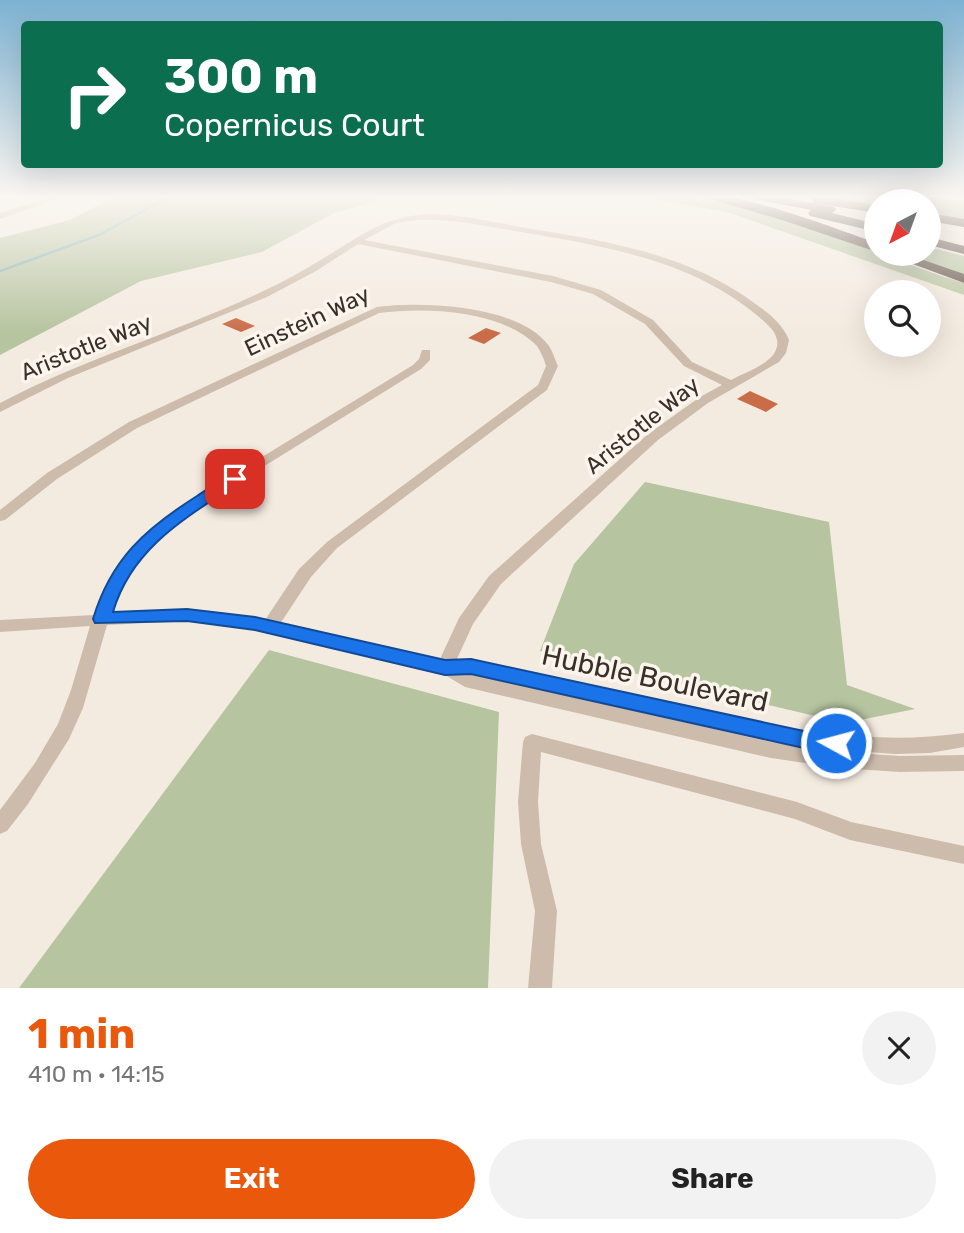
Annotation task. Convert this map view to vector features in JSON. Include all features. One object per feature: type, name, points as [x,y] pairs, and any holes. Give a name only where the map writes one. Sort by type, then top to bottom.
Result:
[{"type":"highway","points":[[942,244],[964,250]]},
{"type":"highway","points":[[927,266],[964,279]]},
{"type":"street","name":"Aristotle Way","points":[[0,408],[53,380],[245,303],[312,269],[357,241]]},
{"type":"street","points":[[358,241],[535,275],[597,292],[649,322],[688,364],[730,384]]},
{"type":"street","name":"Aristotle Way","points":[[445,667],[465,622],[495,580],[653,437],[730,384],[775,360],[782,352],[783,336],[756,308],[724,287],[650,256],[580,241]]},
{"type":"street","name":"Einstein Way","points":[[0,517],[52,476],[133,425],[377,310],[420,305],[466,313],[513,325],[528,332],[543,345],[552,366],[542,387],[332,545],[305,573],[269,627]]},
{"type":"street","points":[[0,825],[40,772],[57,744],[73,710],[110,593],[125,567],[146,541],[167,522],[417,367],[424,360],[426,352]]},
{"type":"street","name":"Hubble Boulevard","points":[[0,626],[187,615],[269,627],[445,667],[471,667],[813,741],[882,747],[964,746]]},
{"type":"street","name":"Hubble Boulevard","points":[[445,667],[466,680],[772,750],[839,761],[964,763]]},
{"type":"street","name":"Hubble Boulevard","points":[[937,745],[964,740]]},
{"type":"street","points":[[540,988],[546,911],[531,844],[528,802],[532,742],[797,810],[860,833],[964,855]]},
{"type":"green space","points":[[0,241],[282,241],[262,252],[141,281],[0,355]]},
{"type":"green space","points":[[810,241],[847,241],[864,247],[864,260]]},
{"type":"green space","points":[[942,250],[964,256],[964,275],[938,266],[942,266]]},
{"type":"green space","points":[[881,266],[913,266],[964,283],[964,295],[941,287],[941,280],[921,280]]},
{"type":"green space","points":[[645,482],[829,522],[847,685],[915,709],[845,723],[540,651],[574,564]]},
{"type":"green space","points":[[269,650],[499,712],[488,988],[19,988]]},
{"type":"building","points":[[236,318],[255,326],[241,332],[222,324]]},
{"type":"building","points":[[486,328],[501,333],[484,344],[468,338]]},
{"type":"building","points":[[750,391],[778,404],[766,412],[737,399]]},
{"type":"waterway","points":[[0,271],[82,241]]},
{"type":"route","points":[[235,479],[187,508],[146,541],[125,567],[110,593],[102,619],[187,615],[255,624],[445,667],[471,667],[813,741],[836,743]]}]
